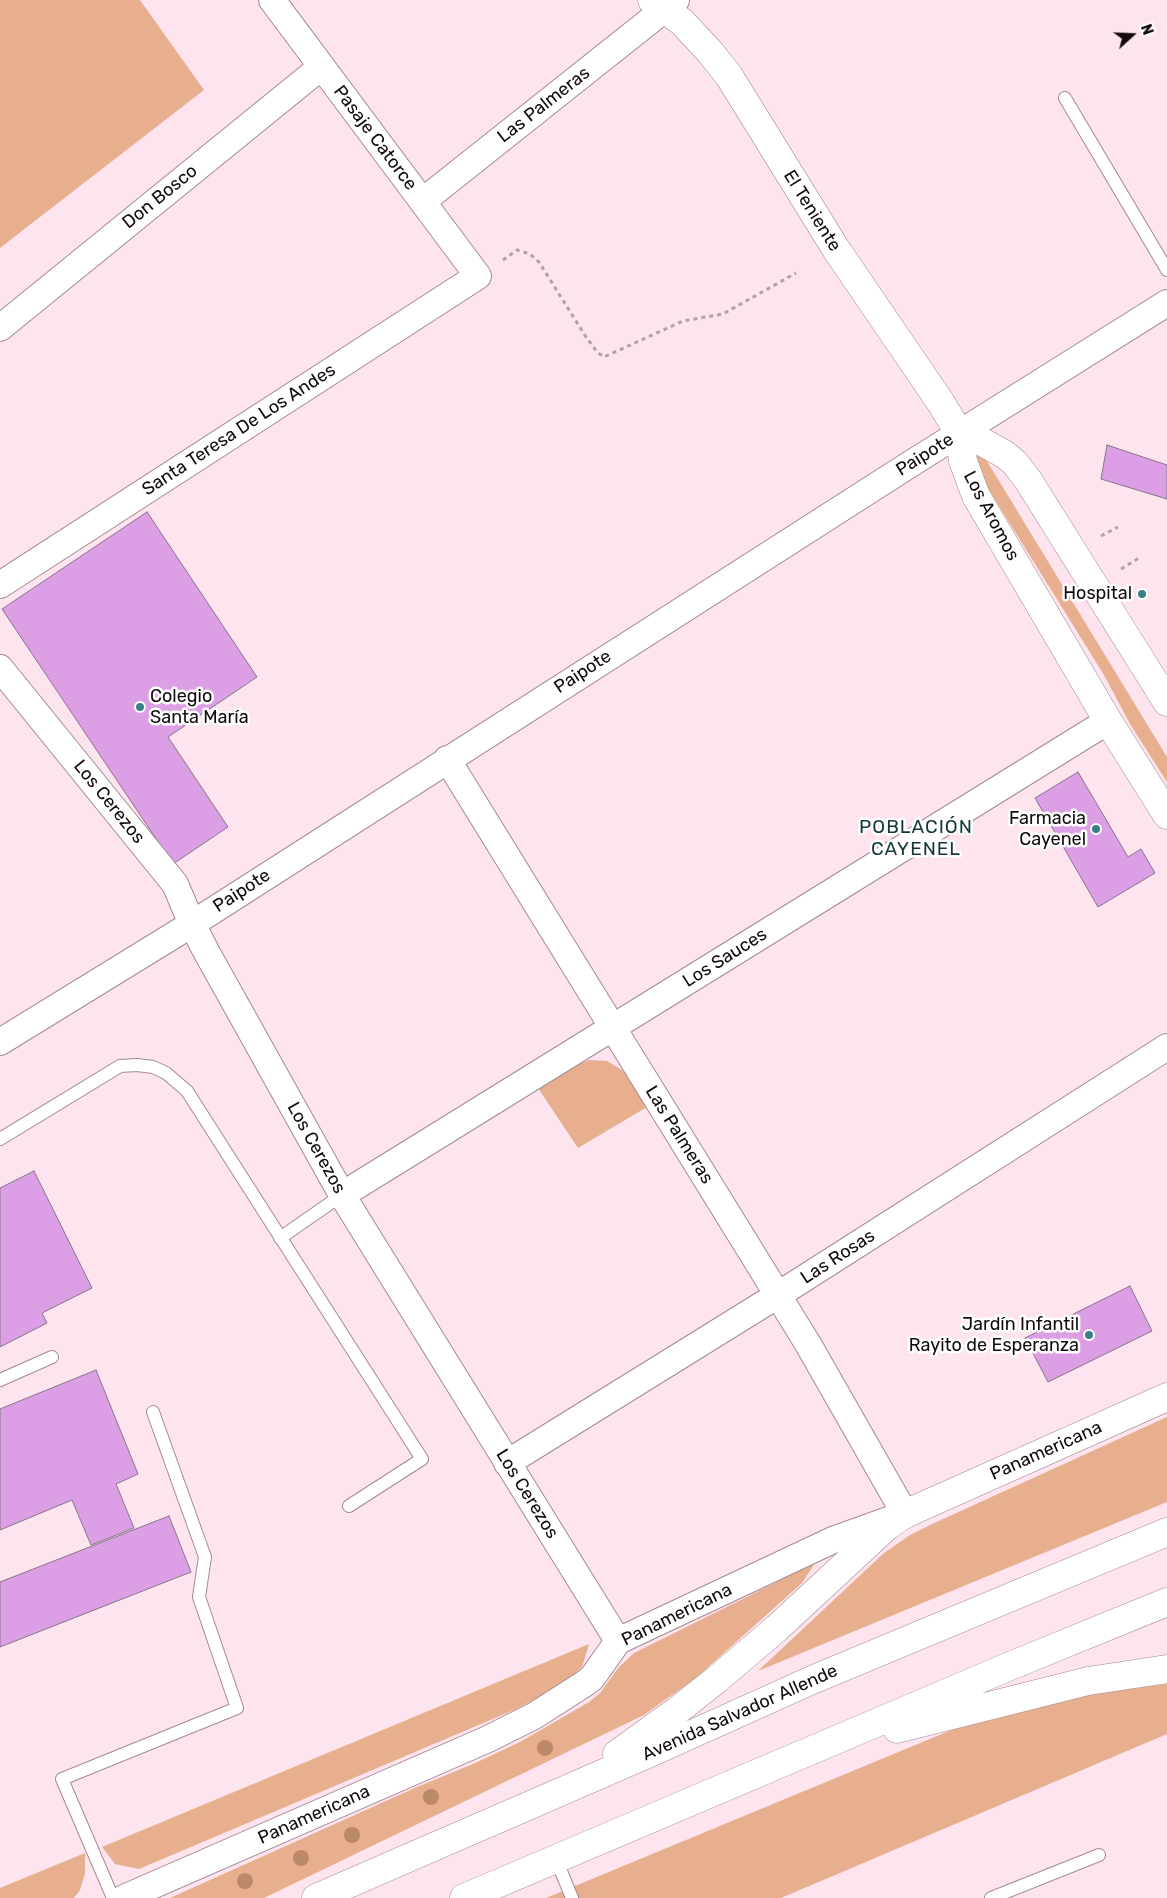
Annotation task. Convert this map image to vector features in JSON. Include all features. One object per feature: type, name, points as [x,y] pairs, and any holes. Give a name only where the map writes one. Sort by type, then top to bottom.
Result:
[{"type":"main road","name":"El Teniente","points":[[664,3],[694,34],[729,76],[836,249],[959,433]]},
{"type":"main road","name":"Los Aromos","points":[[1167,702],[1028,480],[1015,463],[1004,454],[975,438],[959,433],[963,462],[976,496],[1108,721],[1167,815]]},
{"type":"main road","name":"Panamericana","points":[[905,1514],[1167,1397]]},
{"type":"main road","points":[[562,1791],[640,1739],[678,1710],[777,1628],[887,1526],[905,1514]]},
{"type":"main road","name":"Avenida Salvador Allende","points":[[316,1898],[650,1753],[821,1676],[1167,1532]]},
{"type":"main road","points":[[464,1898],[1010,1666],[1167,1602]]},
{"type":"main road","points":[[815,1749],[1088,1681],[1167,1669]]},
{"type":"street","name":"Pasaje Catorce","points":[[272,0],[478,276]]},
{"type":"street","name":"Las Palmeras","points":[[422,201],[664,3]]},
{"type":"street","name":"Don Bosco","points":[[0,328],[321,67]]},
{"type":"street","name":"Santa Teresa De Los Andes","points":[[0,585],[478,276]]},
{"type":"street","name":"Paipote","points":[[0,1042],[192,924],[447,759],[1167,303]]},
{"type":"street","name":"Los Cerezos","points":[[5,684],[176,884],[192,924],[342,1195],[618,1641]]},
{"type":"street","name":"Los Sauces","points":[[342,1195],[1108,721]]},
{"type":"street","name":"Las Palmeras","points":[[447,759],[778,1295],[905,1514]]},
{"type":"street","name":"Las Rosas","points":[[507,1463],[778,1295],[1167,1047]]},
{"type":"street","name":"Panamericana","points":[[124,1898],[488,1739],[534,1716],[592,1678],[618,1641],[832,1540],[905,1514]]},
{"type":"lane","points":[[1065,98],[1167,270]]},
{"type":"lane","points":[[0,1139],[120,1066],[137,1065],[153,1067],[166,1073],[187,1091],[422,1459],[349,1506]]},
{"type":"lane","points":[[280,1238],[342,1195]]},
{"type":"lane","points":[[0,1380],[52,1357]]},
{"type":"lane","points":[[113,1898],[62,1779],[237,1708],[199,1598],[205,1557],[153,1412]]},
{"type":"lane","points":[[991,1898],[1099,1855]]},
{"type":"lane","points":[[556,1859],[572,1898]]},
{"type":"path","points":[[478,276],[517,250],[530,254],[539,262],[586,337],[597,352],[604,356],[683,322],[723,314],[796,273]]},
{"type":"path","points":[[1102,536],[1118,527]]},
{"type":"path","points":[[1121,569],[1139,558]]},
{"type":"shaded area","points":[[0,0],[140,0],[204,90],[0,248]]},
{"type":"shaded area","points":[[971,451],[982,453],[1167,757],[1167,782],[1130,724],[1104,675],[971,461]]},
{"type":"shaded area","points":[[589,1060],[607,1061],[622,1070],[633,1083],[647,1107],[578,1148],[538,1088]]},
{"type":"shaded area","points":[[1167,1417],[1167,1502],[758,1671],[884,1553],[910,1535]]},
{"type":"shaded area","points":[[815,1563],[802,1583],[697,1677],[644,1715],[264,1898],[170,1898],[520,1742],[589,1702],[600,1693],[619,1667],[634,1653]]},
{"type":"shaded area","points":[[589,1644],[582,1667],[571,1677],[551,1691],[514,1710],[139,1869],[115,1864],[102,1847]]},
{"type":"shaded area","points":[[1167,1684],[1167,1734],[781,1898],[546,1898],[954,1729],[1075,1696]]},
{"type":"shaded area","points":[[85,1853],[85,1873],[80,1890],[74,1898],[0,1898],[0,1888]]},
{"type":"building","points":[[1107,445],[1167,465],[1167,499],[1101,479]]},
{"type":"building","name":"Colegio Santa María","points":[[147,512],[257,677],[168,737],[228,827],[173,864],[2,609]]},
{"type":"building","points":[[1078,772],[1128,857],[1141,849],[1155,873],[1098,907],[1035,798]]},
{"type":"building","points":[[34,1171],[92,1288],[42,1313],[47,1323],[0,1347],[0,1188]]},
{"type":"building","name":"Jardín Infantil Rayito de Esperanza","points":[[1130,1286],[1152,1331],[1048,1382],[1025,1338]]},
{"type":"building","points":[[96,1370],[138,1474],[116,1484],[134,1528],[91,1545],[72,1500],[0,1530],[0,1409]]},
{"type":"building","points":[[169,1516],[191,1572],[0,1647],[0,1582]]},
{"type":"place","name":"Hospital","points":[[1142,594]]},
{"type":"place","name":"Colegio Santa María","points":[[140,707]]},
{"type":"place","name":"Farmacia Cayenel","points":[[1096,829]]},
{"type":"place","name":"Jardín Infantil Rayito de Esperanza","points":[[1089,1335]]},
{"type":"district","name":"POBLACIÓN CAYENEL","points":[[916,839]]}]
